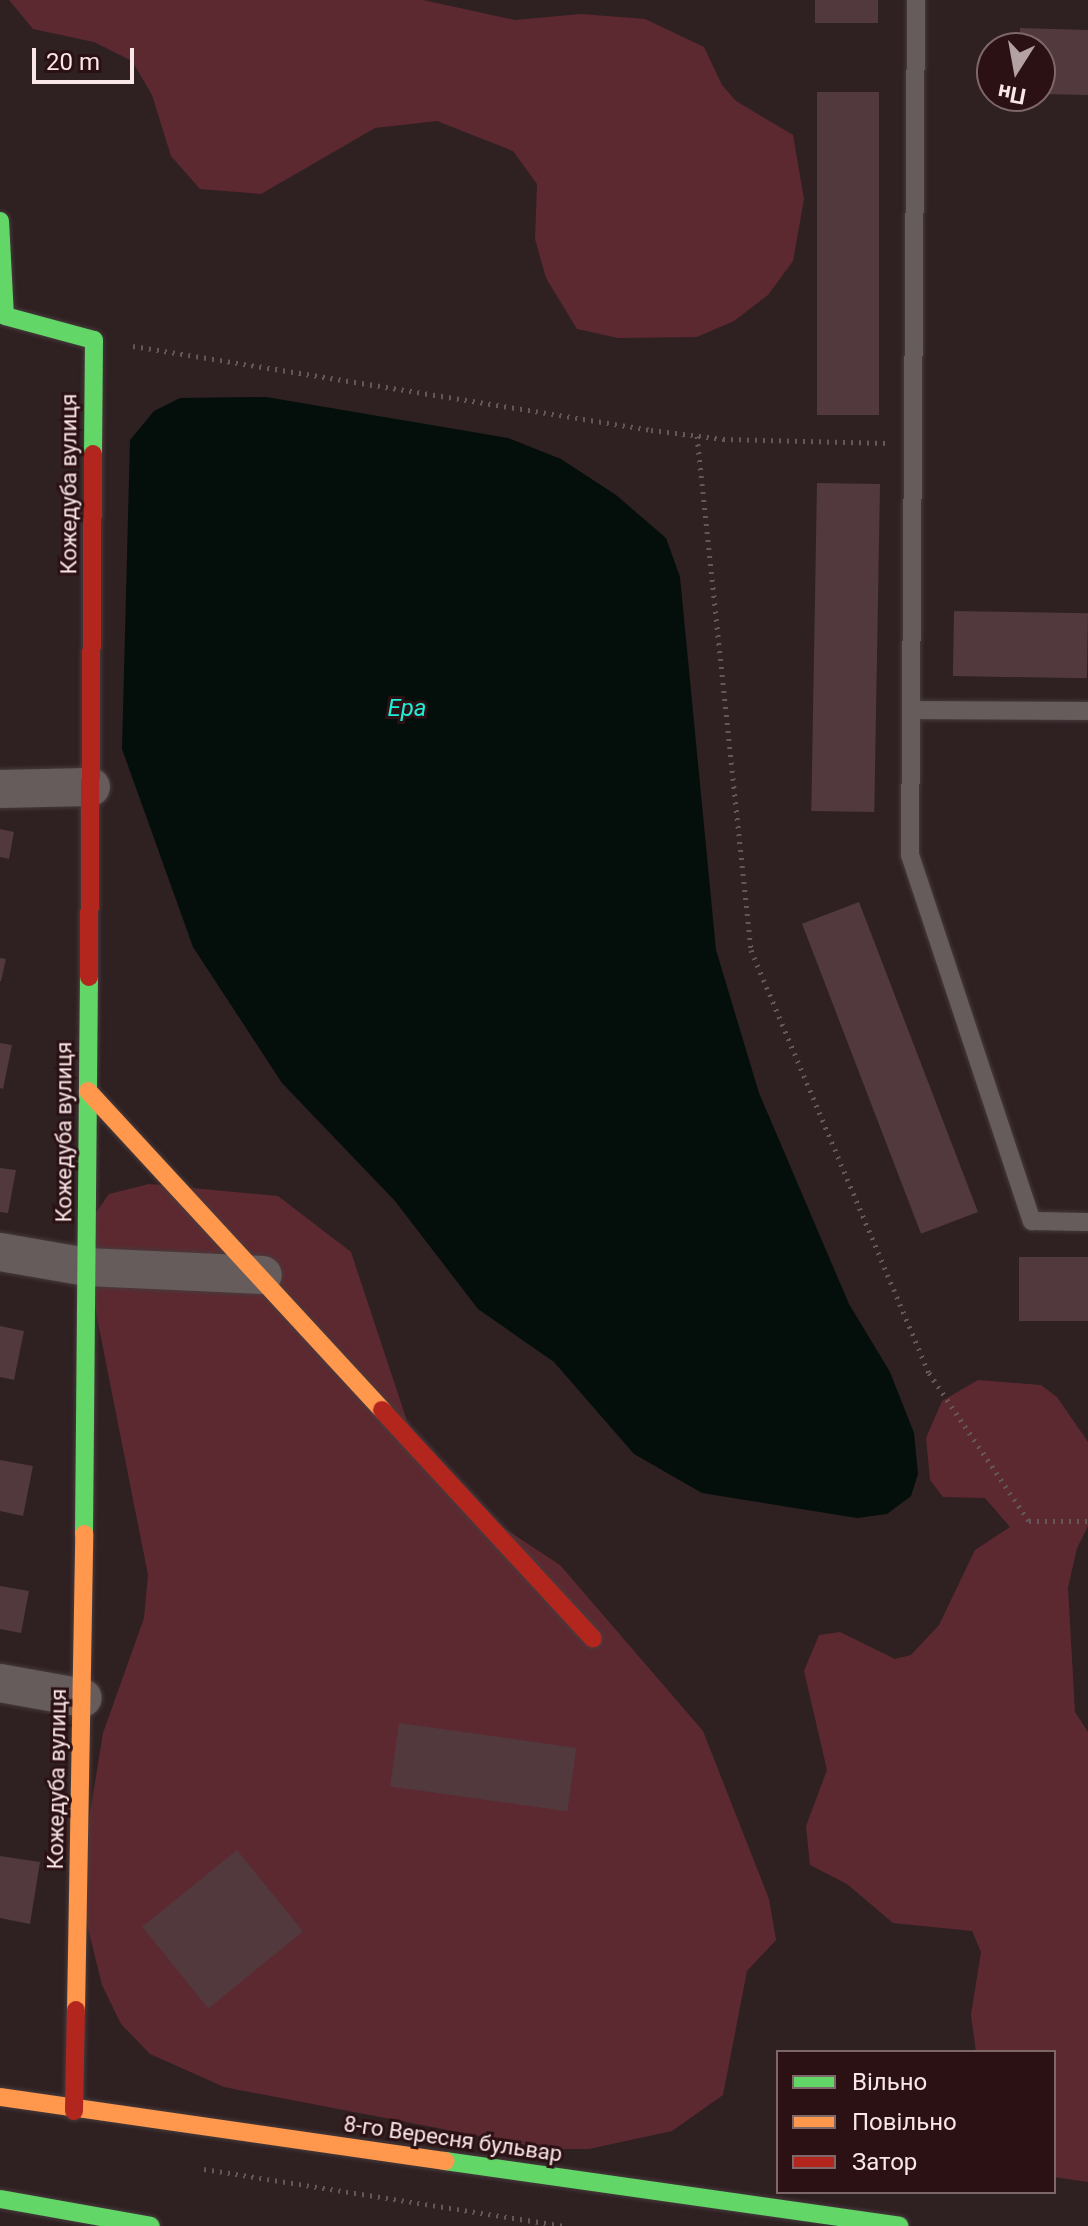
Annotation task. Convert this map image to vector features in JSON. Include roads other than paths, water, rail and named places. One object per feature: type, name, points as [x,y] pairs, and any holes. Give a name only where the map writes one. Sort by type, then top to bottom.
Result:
[{"type":"street","points":[[0,221],[2,316]]},
{"type":"street","name":"Кожедуба вулиця","points":[[2,316],[94,340],[83,1698],[74,2111]]},
{"type":"street","points":[[0,789],[91,787]]},
{"type":"street","points":[[88,1091],[263,1275],[593,1639]]},
{"type":"street","points":[[0,1252],[87,1267],[263,1275]]},
{"type":"street","points":[[0,1683],[83,1698]]},
{"type":"street","name":"8-го Вересня бульвар","points":[[0,2097],[74,2111],[899,2226]]},
{"type":"street","points":[[0,2199],[151,2226]]},
{"type":"street","points":[[697,2219],[727,2201]]},
{"type":"lane","points":[[916,0],[910,855],[1032,1221],[1088,1222]]},
{"type":"lane","points":[[911,710],[1088,711]]},
{"type":"water","name":"Ера","points":[[266,397],[508,438],[561,459],[616,495],[666,538],[680,577],[716,950],[759,1093],[849,1304],[890,1372],[914,1433],[918,1474],[911,1496],[887,1514],[857,1518],[702,1493],[634,1454],[554,1362],[478,1309],[395,1201],[282,1083],[193,947],[122,749],[130,440],[154,411],[180,398]]}]
